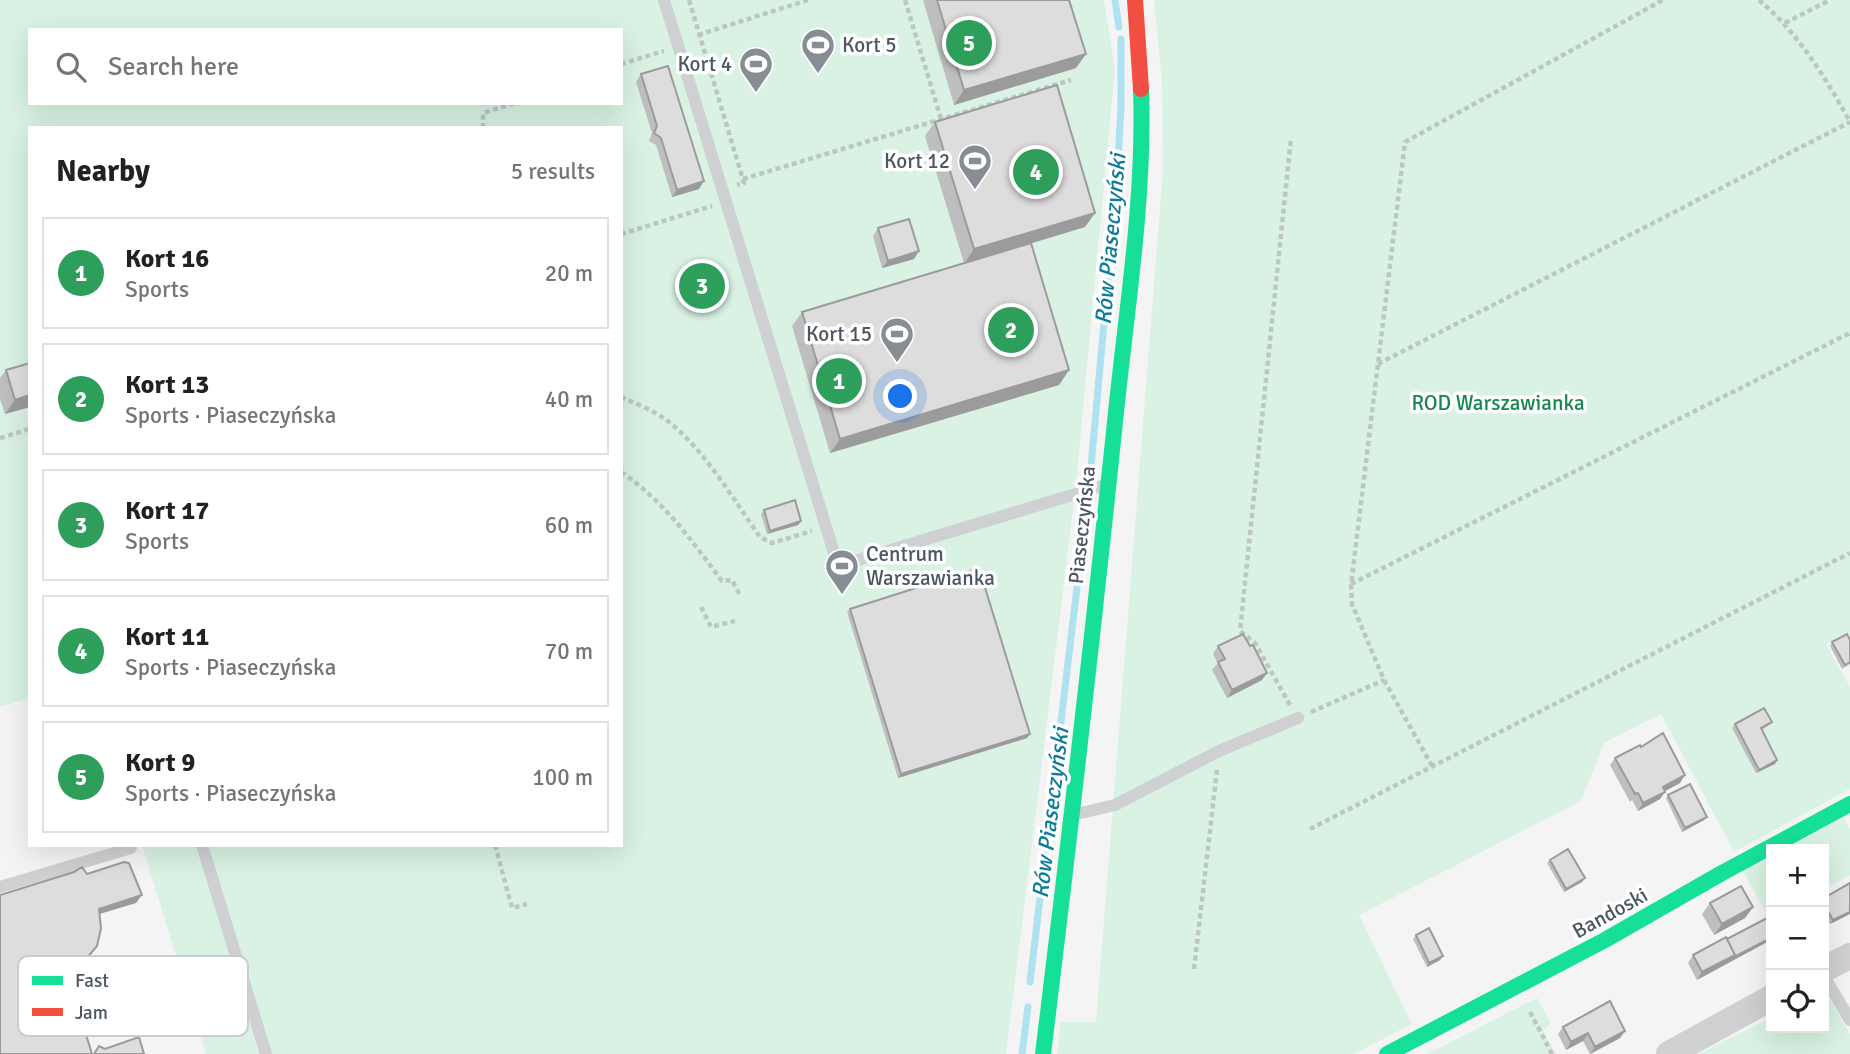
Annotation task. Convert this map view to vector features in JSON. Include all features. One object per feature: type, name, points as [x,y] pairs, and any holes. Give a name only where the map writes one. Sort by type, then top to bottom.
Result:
[{"type":"street","name":"Piaseczyńska","points":[[1042,1054],[1108,484],[1141,136],[1142,80],[1135,0]]},
{"type":"street","name":"Bandoski","points":[[1387,1054],[1605,940],[1850,804]]},
{"type":"street","points":[[1829,967],[1850,956]]},
{"type":"street","points":[[1669,1054],[1766,1001]]},
{"type":"lane","points":[[664,0],[838,566],[1108,484]]},
{"type":"lane","points":[[1072,811],[1081,813],[1115,805],[1219,751],[1298,718]]},
{"type":"lane","points":[[203,847],[236,956]]},
{"type":"lane","points":[[0,887],[131,848]]},
{"type":"lane","points":[[1829,984],[1850,1020]]},
{"type":"lane","points":[[248,995],[266,1054]]},
{"type":"path","points":[[689,0],[697,35],[744,181],[1071,80]]},
{"type":"path","points":[[697,35],[808,0]]},
{"type":"path","points":[[905,0],[941,119]]},
{"type":"path","points":[[1432,766],[1384,680],[1352,604],[1350,585],[1405,142],[1663,0]]},
{"type":"path","points":[[1378,364],[1850,122],[1824,76],[1786,23],[1759,0]]},
{"type":"path","points":[[1786,23],[1830,0]]},
{"type":"path","points":[[623,63],[678,47]]},
{"type":"path","points":[[483,126],[483,113],[508,105]]},
{"type":"path","points":[[1291,138],[1240,631],[1255,643],[1298,718],[1384,680]]},
{"type":"path","points":[[623,233],[726,201]]},
{"type":"path","points":[[1350,585],[1850,333]]},
{"type":"path","points":[[623,398],[664,419],[683,436],[760,537],[772,543],[826,526]]},
{"type":"path","points":[[0,438],[28,430]]},
{"type":"path","points":[[623,473],[640,485],[677,522],[722,581],[732,580],[740,596]]},
{"type":"path","points":[[1310,829],[1850,553]]},
{"type":"path","points":[[701,607],[711,627],[736,621]]},
{"type":"path","points":[[1194,970],[1219,751]]},
{"type":"path","points":[[496,847],[512,908],[527,904]]},
{"type":"path","points":[[1516,987],[1552,1054]]},
{"type":"green space","name":"Centrum Warszawianka","points":[[0,0],[1104,0],[1115,69],[1075,494],[1006,1054],[206,1054],[200,1036],[248,1036],[248,956],[176,956],[143,847],[623,847],[623,126],[28,126],[28,699],[0,707]]},
{"type":"green space","name":"ROD Warszawianka","points":[[1154,0],[1850,0],[1850,633],[1826,644],[1850,687],[1850,789],[1734,852],[1661,714],[1604,743],[1581,801],[1359,915],[1412,1024],[1354,1054],[1057,1054],[1061,1022],[1096,1022],[1163,170],[1162,82]]},
{"type":"green space","points":[[1844,818],[1850,829],[1850,875],[1829,887],[1829,844],[1795,844]]},
{"type":"green space","points":[[1766,860],[1766,912],[1743,871]]},
{"type":"green space","points":[[1537,998],[1551,1024],[1543,1030],[1556,1054],[1427,1054]]},
{"type":"green space","points":[[1829,998],[1850,1034],[1850,1054],[1698,1054],[1766,1020],[1766,1033],[1829,1033]]},
{"type":"building","points":[[937,0],[1069,0],[1086,54],[964,90]]},
{"type":"building","points":[[668,66],[704,181],[677,190],[661,138],[654,133],[657,126],[641,74]]},
{"type":"building","points":[[1057,85],[1095,213],[974,249],[935,122]]},
{"type":"building","points":[[909,219],[919,251],[888,261],[878,228]]},
{"type":"building","points":[[1031,243],[1069,370],[840,439],[802,312]]},
{"type":"building","points":[[28,364],[28,396],[15,400],[6,370]]},
{"type":"building","points":[[795,500],[801,521],[770,531],[764,510]]},
{"type":"building","points":[[979,568],[1030,734],[901,774],[850,609]]},
{"type":"building","points":[[1243,634],[1250,646],[1253,645],[1267,673],[1232,690],[1218,662],[1225,659],[1218,646]]},
{"type":"building","points":[[1847,634],[1850,640],[1850,662],[1845,665],[1832,642]]},
{"type":"building","points":[[1764,708],[1772,722],[1761,728],[1777,760],[1759,770],[1735,724]]},
{"type":"building","points":[[1663,733],[1685,775],[1663,787],[1665,792],[1643,803],[1615,758],[1640,745],[1641,747]]},
{"type":"building","points":[[1690,784],[1707,817],[1685,828],[1668,795]]},
{"type":"building","points":[[1568,849],[1585,878],[1566,889],[1550,860]]},
{"type":"building","points":[[124,862],[129,863],[142,895],[99,909],[101,928],[97,946],[89,956],[18,956],[18,1036],[86,1036],[92,1054],[0,1054],[0,895],[74,872],[82,867],[87,874]]},
{"type":"building","points":[[1850,883],[1850,912],[1833,920],[1829,913],[1829,895]]},
{"type":"building","points":[[1741,886],[1753,907],[1722,924],[1710,903]]},
{"type":"building","points":[[1766,919],[1766,941],[1732,958],[1735,955],[1727,939]]},
{"type":"building","points":[[1429,928],[1443,956],[1429,963],[1416,935]]},
{"type":"building","points":[[1726,937],[1735,955],[1702,972],[1693,955]]},
{"type":"building","points":[[1610,1001],[1625,1031],[1595,1047],[1588,1033],[1571,1042],[1563,1027]]},
{"type":"building","points":[[139,1037],[144,1054],[94,1054],[99,1046],[105,1049]]},
{"type":"waterway","name":"Rów Piaseczyński","points":[[1115,0],[1119,27]]},
{"type":"waterway","name":"Rów Piaseczyński","points":[[1090,478],[1117,178],[1121,39]]},
{"type":"waterway","name":"Rów Piaseczyński","points":[[1030,982],[1085,520]]},
{"type":"waterway","name":"Rów Piaseczyński","points":[[1022,1054],[1028,1007]]},
{"type":"traffic: fast","points":[[1043,1054],[1134,256],[1140,172],[1141,89]]},
{"type":"traffic: fast","points":[[1387,1054],[1605,940],[1850,804]]},
{"type":"traffic: jam","points":[[1135,0],[1141,89]]},
{"type":"place","name":"Kort 9","points":[[969,43]]},
{"type":"place","name":"Kort 5","points":[[818,75]]},
{"type":"place","name":"Kort 4","points":[[756,94]]},
{"type":"place","name":"Kort 11","points":[[1036,172]]},
{"type":"place","name":"Kort 12","points":[[975,191]]},
{"type":"place","name":"Kort 17","points":[[702,286]]},
{"type":"place","name":"Kort 13","points":[[1011,330]]},
{"type":"place","name":"Kort 15","points":[[897,364]]},
{"type":"place","name":"Kort 16","points":[[839,381]]},
{"type":"place","name":"Centrum Warszawianka","points":[[842,596]]}]
